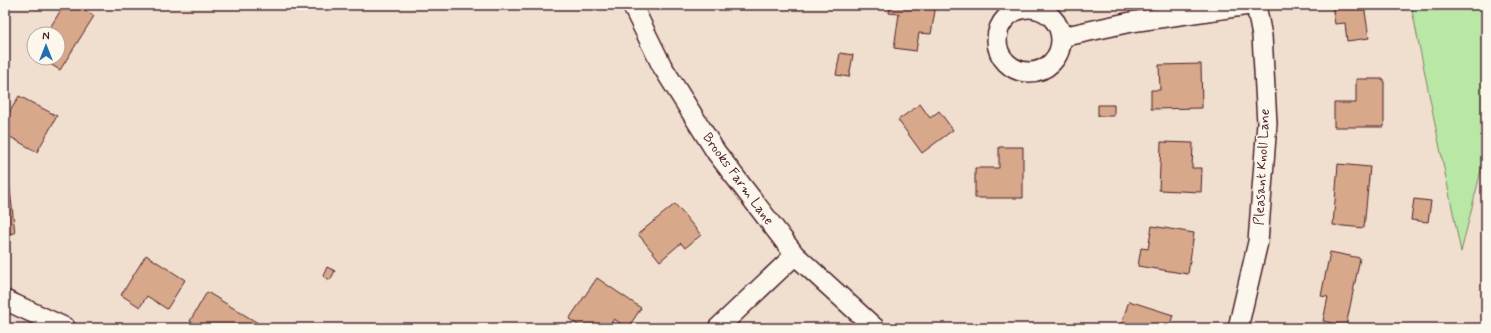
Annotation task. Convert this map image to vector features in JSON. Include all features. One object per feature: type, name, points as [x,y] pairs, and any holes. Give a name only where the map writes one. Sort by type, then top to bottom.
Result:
[{"type":"street","name":"Brooks Farm Lane","points":[[632,5],[662,66],[716,152],[795,255],[875,328]]},
{"type":"street","points":[[1062,36],[1131,22],[1248,5]]},
{"type":"street","name":"Pleasant Knoll Lane","points":[[1238,328],[1258,242],[1267,123],[1262,36],[1256,5]]},
{"type":"street","points":[[718,328],[795,255]]},
{"type":"street","points":[[5,300],[63,327]]},
{"type":"green space","points":[[1411,5],[1486,5],[1486,150],[1461,252]]},
{"type":"building","points":[[64,5],[77,5],[94,16],[66,60],[66,26],[51,26]]},
{"type":"building","points":[[890,5],[936,5],[931,34],[919,33],[916,51],[894,48],[899,14],[889,13]]},
{"type":"building","points":[[1332,5],[1364,5],[1369,38],[1347,41],[1345,23],[1335,24]]},
{"type":"building","points":[[840,53],[853,55],[849,77],[836,75]]},
{"type":"building","points":[[1201,64],[1202,108],[1151,109],[1151,90],[1160,90],[1159,65]]},
{"type":"building","points":[[53,66],[63,66],[60,70]]},
{"type":"building","points":[[1356,79],[1384,79],[1384,127],[1334,127],[1334,103],[1356,103]]},
{"type":"building","points":[[19,96],[57,116],[37,152],[5,134],[5,110],[9,113]]},
{"type":"building","points":[[920,104],[930,118],[939,111],[953,130],[922,153],[898,120]]},
{"type":"building","points":[[1098,105],[1114,105],[1114,116],[1098,116]]},
{"type":"building","points":[[1161,142],[1193,143],[1192,168],[1202,168],[1201,192],[1159,190]]},
{"type":"building","points":[[999,147],[1023,147],[1023,198],[975,198],[975,168],[999,168]]},
{"type":"building","points":[[1338,164],[1370,167],[1364,228],[1333,225]]},
{"type":"building","points":[[5,181],[9,181],[15,233],[5,234]]},
{"type":"building","points":[[1414,199],[1431,201],[1428,222],[1411,220]]},
{"type":"building","points":[[675,204],[701,235],[685,248],[681,243],[660,261],[638,234]]},
{"type":"building","points":[[1152,226],[1194,233],[1188,274],[1138,266],[1141,248],[1148,249]]},
{"type":"building","points":[[1330,252],[1360,258],[1346,326],[1323,321],[1328,297],[1321,296]]},
{"type":"building","points":[[146,255],[185,280],[167,309],[147,296],[140,307],[121,295]]},
{"type":"building","points":[[327,267],[335,271],[330,280],[323,276]]},
{"type":"building","points":[[597,278],[641,308],[628,328],[614,319],[608,328],[582,328],[569,319]]},
{"type":"building","points":[[207,292],[266,328],[202,328],[190,321]]},
{"type":"building","points":[[1129,301],[1173,315],[1169,328],[1120,328]]}]
